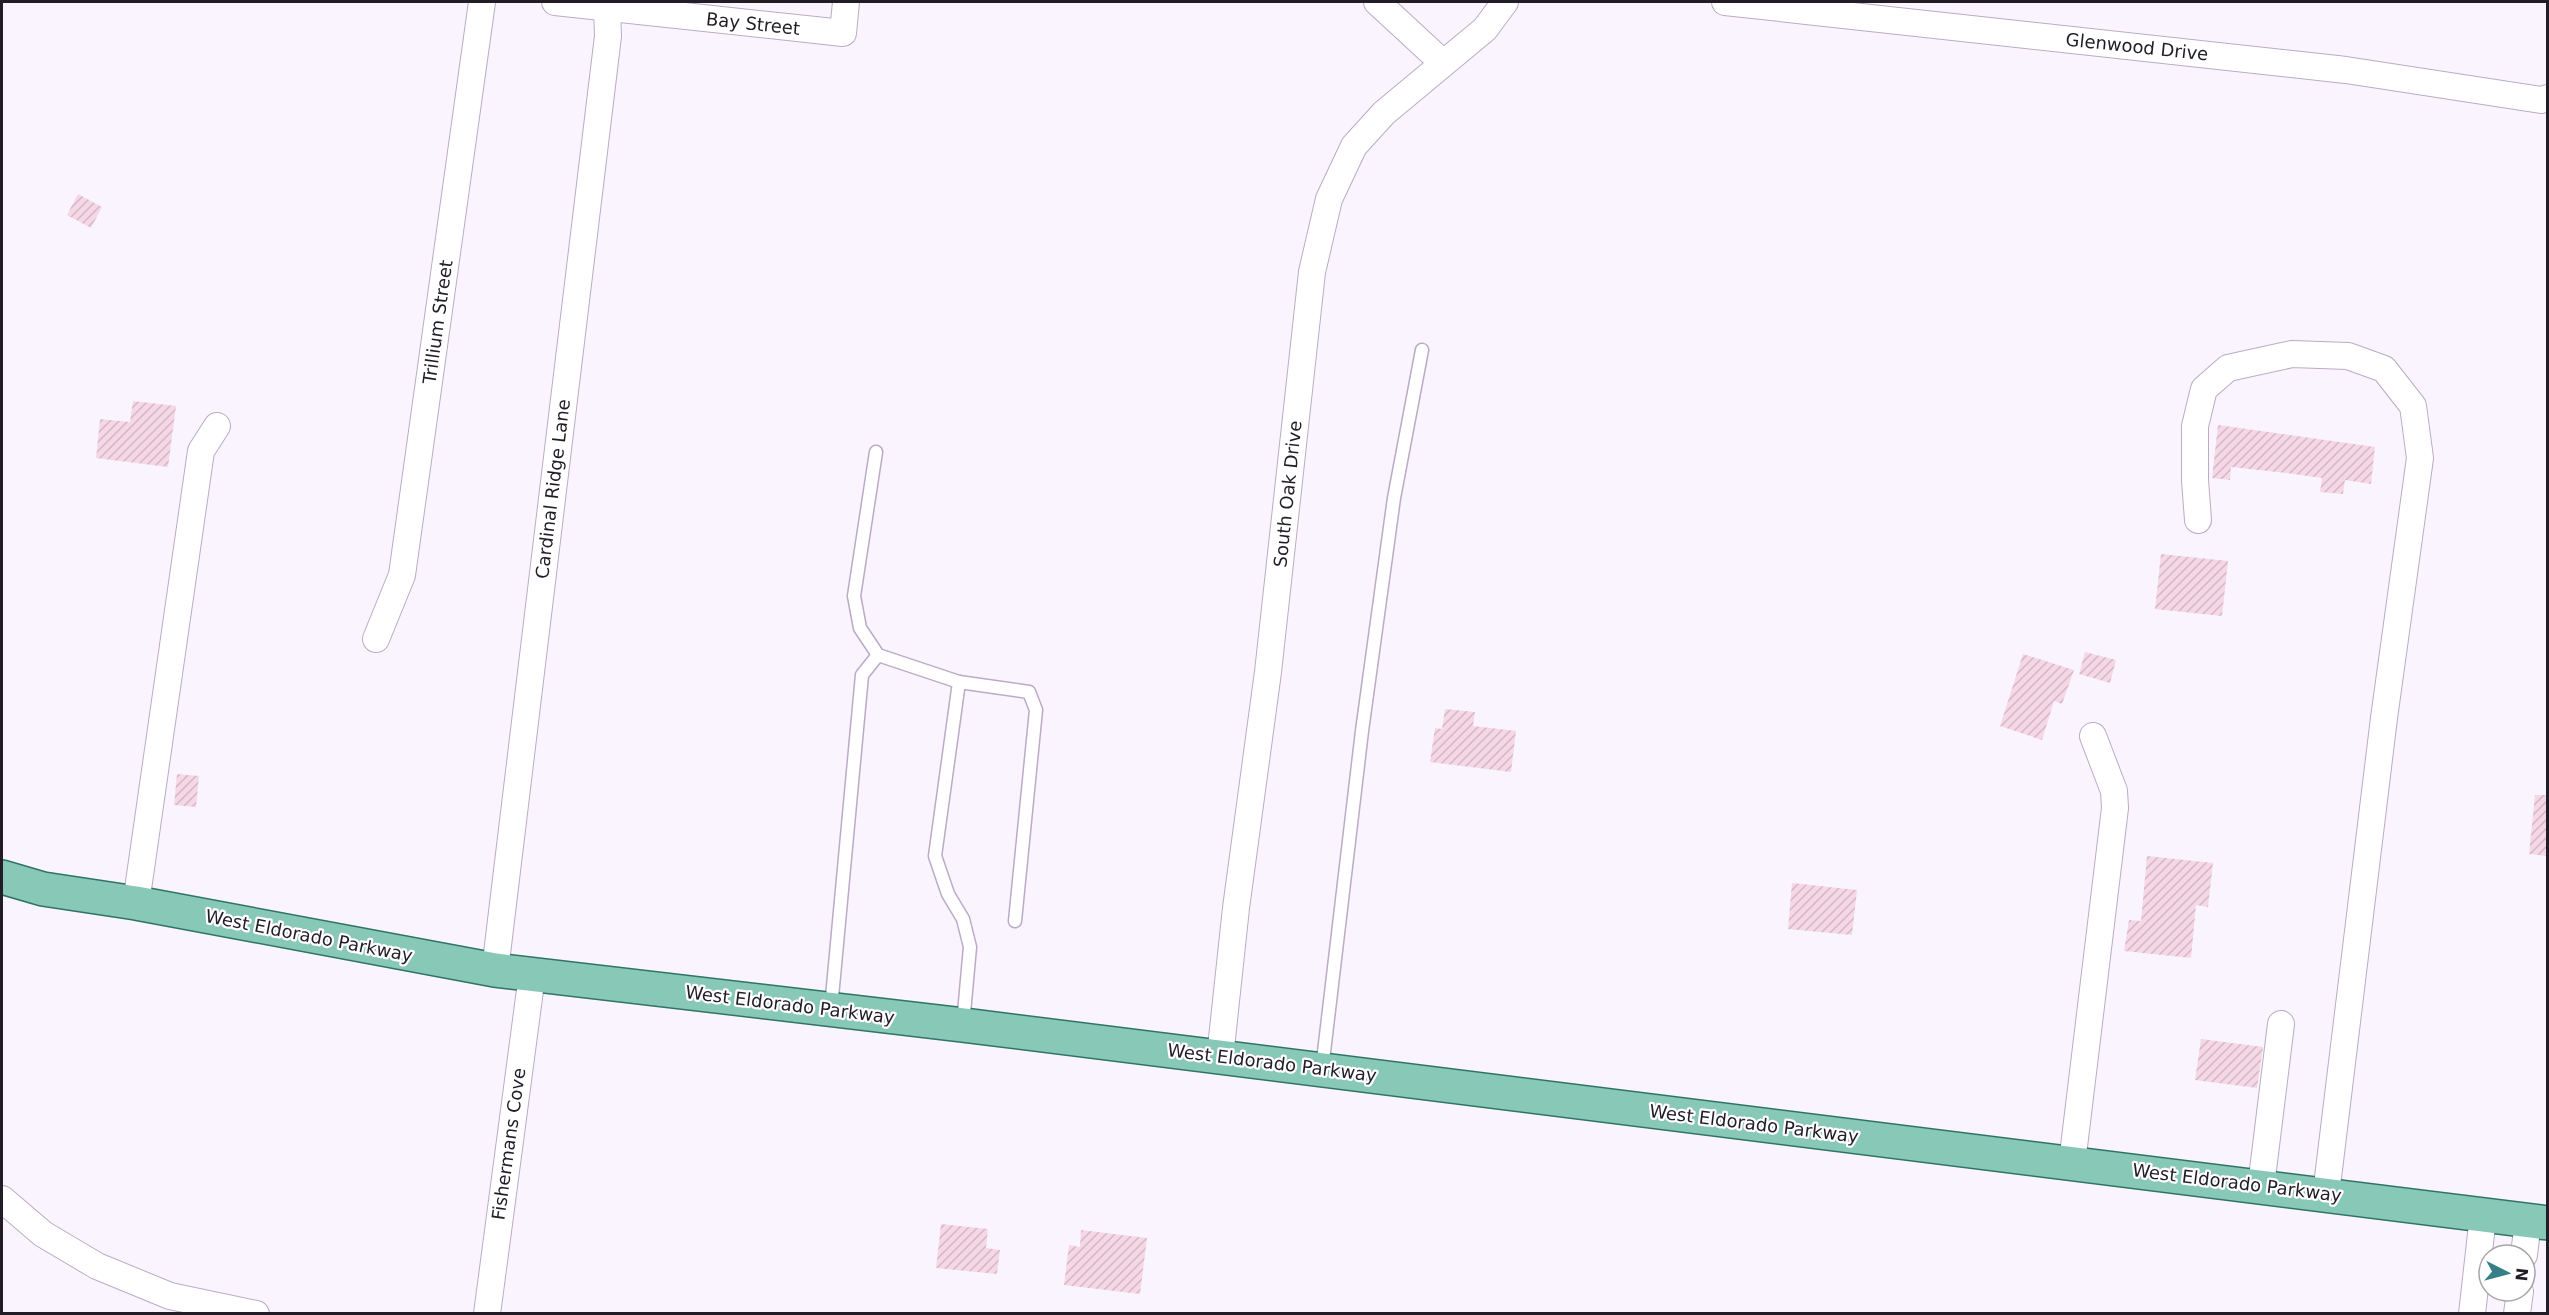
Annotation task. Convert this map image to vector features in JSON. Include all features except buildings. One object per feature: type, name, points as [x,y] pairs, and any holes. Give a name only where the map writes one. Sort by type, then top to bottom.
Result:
[{"type":"main road","name":"West Eldorado Parkway","points":[[2,877],[43,889],[136,903],[495,970],[963,1025],[2538,1222]]},
{"type":"street","name":"Trillium Street","points":[[376,639],[402,575],[482,2]]},
{"type":"street","name":"Bay Street","points":[[555,2],[843,33],[846,2]]},
{"type":"street","points":[[1377,2],[1443,63]]},
{"type":"street","name":"South Oak Drive","points":[[1220,1057],[1236,908],[1268,672],[1312,272],[1329,199],[1354,146],[1384,113],[1485,28],[1505,2]]},
{"type":"street","name":"Glenwood Drive","points":[[1725,2],[2346,70],[2541,100],[2547,98]]},
{"type":"street","name":"Cardinal Ridge Lane","points":[[495,970],[607,48],[607,8]]},
{"type":"street","points":[[2199,520],[2195,480],[2194,426],[2204,389],[2228,368],[2292,354],[2348,356],[2384,369],[2413,406],[2420,458],[2384,718],[2326,1194]]},
{"type":"street","points":[[136,903],[201,451],[217,426]]},
{"type":"street","points":[[2072,1163],[2115,808],[2114,791],[2093,736]]},
{"type":"street","name":"Fishermans Cove","points":[[487,1314],[532,975]]},
{"type":"street","points":[[2261,1186],[2281,1024]]},
{"type":"street","points":[[2,1199],[43,1234],[97,1266],[170,1296],[256,1314]]},
{"type":"street","points":[[2472,1314],[2482,1216]]},
{"type":"street","points":[[2529,1243],[2538,1222]]},
{"type":"lane","points":[[1322,1070],[1362,731],[1394,498],[1422,350]]},
{"type":"lane","points":[[876,452],[854,596],[860,628],[878,655],[959,682],[1029,692],[1036,710],[1015,921]]},
{"type":"lane","points":[[831,1010],[862,675],[878,655]]},
{"type":"lane","points":[[959,682],[935,856],[948,894],[963,919],[970,947],[963,1025]]}]
